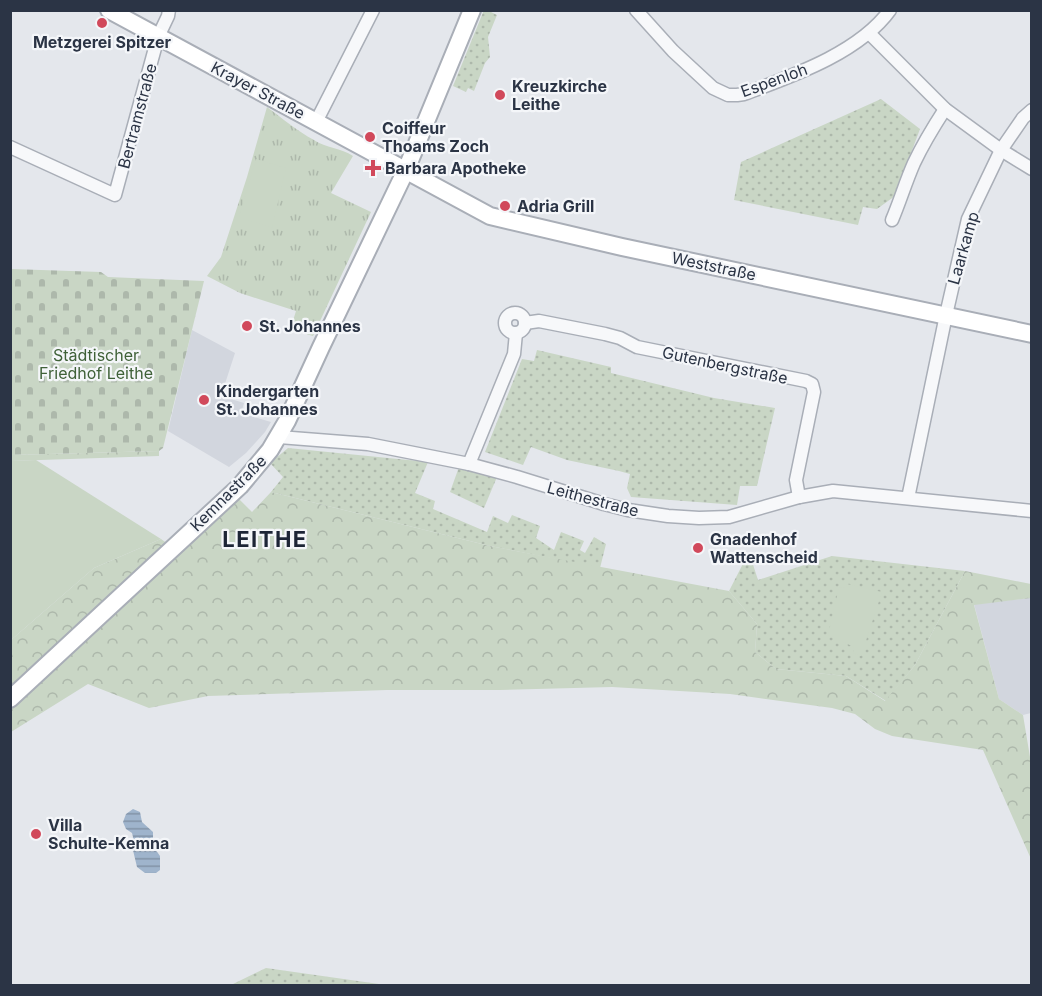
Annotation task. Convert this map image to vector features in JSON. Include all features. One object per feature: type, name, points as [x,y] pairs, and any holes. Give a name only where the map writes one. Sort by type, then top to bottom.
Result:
[{"type":"street","name":"Krayer Straße","points":[[109,10],[406,170]]},
{"type":"street","name":"Bertramstraße","points":[[10,147],[115,195],[158,37],[169,10]]},
{"type":"street","points":[[316,122],[373,10]]},
{"type":"street","name":"Kemnastraße","points":[[10,699],[240,486],[264,459],[279,437],[406,170],[472,10]]},
{"type":"street","name":"Espenloh","points":[[636,10],[673,51],[713,88],[736,95],[799,73],[847,47],[869,33],[890,10]]},
{"type":"street","points":[[869,33],[945,109],[1001,150],[1032,169]]},
{"type":"street","points":[[892,220],[914,164],[928,135],[945,109]]},
{"type":"street","name":"Laarkamp","points":[[946,315],[968,219],[1001,150],[1019,123],[1032,110]]},
{"type":"street","name":"Weststraße","points":[[406,170],[490,216],[622,247],[1032,334]]},
{"type":"street","name":"Gutenbergstraße","points":[[470,464],[514,354],[516,333],[507,330],[504,320],[513,312],[524,318],[525,323],[539,321],[605,334],[620,338],[637,347],[812,384],[814,392],[796,480],[799,497]]},
{"type":"street","points":[[908,498],[946,315]]},
{"type":"street","points":[[516,333],[522,330],[525,323]]},
{"type":"street","name":"Leithestraße","points":[[279,437],[368,444],[470,464],[604,504],[668,516],[729,517],[799,497],[833,491],[1032,511]]},
{"type":"shaded area","name":"Kindergarten St. Johannes","points":[[192,330],[235,353],[221,396],[244,403],[241,413],[271,422],[246,453],[229,467],[168,431]]},
{"type":"shaded area","points":[[1031,598],[1031,713],[1023,715],[999,699],[974,604]]},
{"type":"green space","points":[[484,10],[497,15],[488,37],[490,57],[485,63],[474,91],[468,88],[466,92],[453,86]]},
{"type":"green space","points":[[881,99],[920,129],[895,196],[877,209],[863,207],[858,225],[734,200],[741,162]]},
{"type":"green space","points":[[267,107],[296,129],[323,145],[353,156],[331,193],[371,212],[313,336],[292,324],[296,311],[240,293],[207,276],[221,257]]},
{"type":"green space","points":[[256,159],[286,168],[272,228],[239,217]]},
{"type":"green space","name":"Städtischer Friedhof Leithe","points":[[11,269],[101,272],[108,277],[204,281],[163,448],[159,451],[11,455]]},
{"type":"green space","points":[[537,350],[611,367],[611,373],[714,398],[775,408],[757,486],[740,486],[737,505],[631,497],[627,488],[630,474],[567,460],[531,447],[523,465],[485,452],[522,359],[534,361]]},
{"type":"green space","points":[[288,448],[428,462],[415,493],[435,501],[433,509],[487,532],[493,516],[508,523],[512,515],[540,526],[536,538],[554,550],[561,532],[584,541],[580,550],[585,553],[594,537],[606,544],[600,568],[490,546],[271,492],[283,477],[270,463]]},
{"type":"green space","points":[[159,451],[159,456],[11,461],[10,455]]},
{"type":"green space","points":[[36,460],[161,539],[94,568],[11,640],[11,461]]},
{"type":"green space","points":[[459,467],[497,477],[484,508],[450,492]]},
{"type":"green space","points":[[271,492],[490,546],[729,591],[757,624],[755,652],[776,669],[846,676],[885,701],[915,665],[965,571],[1031,584],[1031,598],[974,605],[999,699],[1023,715],[1031,763],[1031,859],[983,750],[892,736],[875,729],[855,714],[832,708],[730,694],[612,687],[387,690],[208,696],[149,708],[88,684],[11,732],[11,640],[94,568],[161,539],[178,551],[236,496],[252,512]]},
{"type":"green space","points":[[749,552],[758,580],[832,556],[965,571],[915,665],[886,701],[846,676],[776,669],[755,652],[757,624],[729,591]]},
{"type":"green space","points":[[847,584],[882,592],[861,656],[853,653],[854,647],[828,635],[839,587],[846,588]]},
{"type":"green space","points":[[266,968],[386,985],[231,985]]},
{"type":"water","points":[[133,809],[140,812],[142,822],[153,832],[153,839],[148,843],[160,856],[160,870],[156,873],[145,873],[137,867],[132,846],[132,833],[126,829],[123,822],[126,814]]},
{"type":"place","name":"Metzgerei Spitzer","points":[[102,23]]},
{"type":"place","name":"Kreuzkirche Leithe","points":[[500,95]]},
{"type":"place","name":"Coiffeur Thoams Zoch","points":[[370,137]]},
{"type":"place","name":"Barbara Apotheke","points":[[373,168]]},
{"type":"place","name":"Adria Grill","points":[[505,206]]},
{"type":"place","name":"St. Johannes","points":[[247,326]]},
{"type":"place","name":"Kindergarten St. Johannes","points":[[204,400]]},
{"type":"place","name":"Gnadenhof Wattenscheid","points":[[698,548]]},
{"type":"place","name":"Villa Schulte-Kemna","points":[[36,834]]},
{"type":"district","name":"LEITHE","points":[[265,539]]}]
